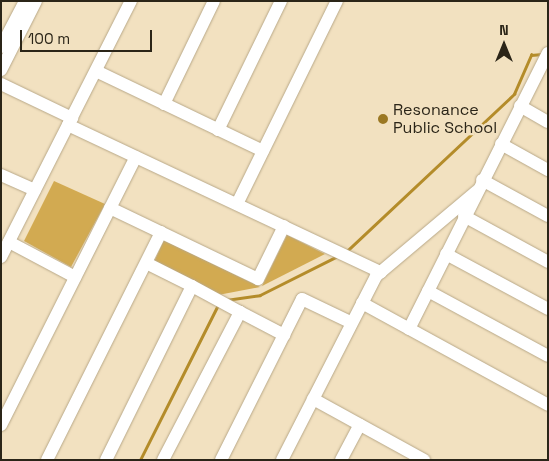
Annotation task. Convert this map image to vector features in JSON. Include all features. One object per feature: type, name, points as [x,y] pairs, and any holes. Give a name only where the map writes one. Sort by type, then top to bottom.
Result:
[{"type":"street","points":[[1,47],[25,1]]},
{"type":"street","points":[[1,70],[36,1]]},
{"type":"street","points":[[1,257],[131,1]]},
{"type":"street","points":[[164,104],[214,1]]},
{"type":"street","points":[[218,130],[281,1]]},
{"type":"street","points":[[237,204],[337,1]]},
{"type":"street","points":[[409,329],[479,185],[520,106],[543,73],[546,56]]},
{"type":"street","points":[[96,71],[263,151]]},
{"type":"street","points":[[1,84],[136,157],[381,272]]},
{"type":"street","points":[[520,106],[548,122]]},
{"type":"street","points":[[501,144],[548,170]]},
{"type":"street","points":[[1,425],[136,157]]},
{"type":"street","points":[[1,175],[35,190]]},
{"type":"street","points":[[479,185],[548,216]]},
{"type":"street","points":[[282,460],[362,303],[381,272],[479,185]]},
{"type":"street","points":[[110,208],[258,279],[284,226]]},
{"type":"street","points":[[464,216],[548,262]]},
{"type":"street","points":[[47,460],[161,232]]},
{"type":"street","points":[[9,242],[75,277]]},
{"type":"street","points":[[446,254],[548,309]]},
{"type":"street","points":[[146,263],[284,334]]},
{"type":"street","points":[[106,460],[192,286]]},
{"type":"street","points":[[428,291],[548,356]]},
{"type":"street","points":[[222,460],[302,298],[352,323]]},
{"type":"street","points":[[362,303],[548,405]]},
{"type":"street","points":[[163,460],[240,312]]},
{"type":"street","points":[[313,399],[424,460]]},
{"type":"street","points":[[342,460],[360,425]]},
{"type":"shaded area","points":[[54,181],[105,204],[71,267],[24,241]]},
{"type":"shaded area","points":[[287,235],[325,254],[262,286]]},
{"type":"shaded area","points":[[164,240],[260,287],[218,295],[153,264]]},
{"type":"waterway","points":[[348,250],[514,94],[531,55],[542,54]]},
{"type":"waterway","points":[[226,300],[260,295],[336,257]]},
{"type":"waterway","points":[[140,460],[218,305]]},
{"type":"place","name":"Resonance Public School","points":[[383,119]]}]
